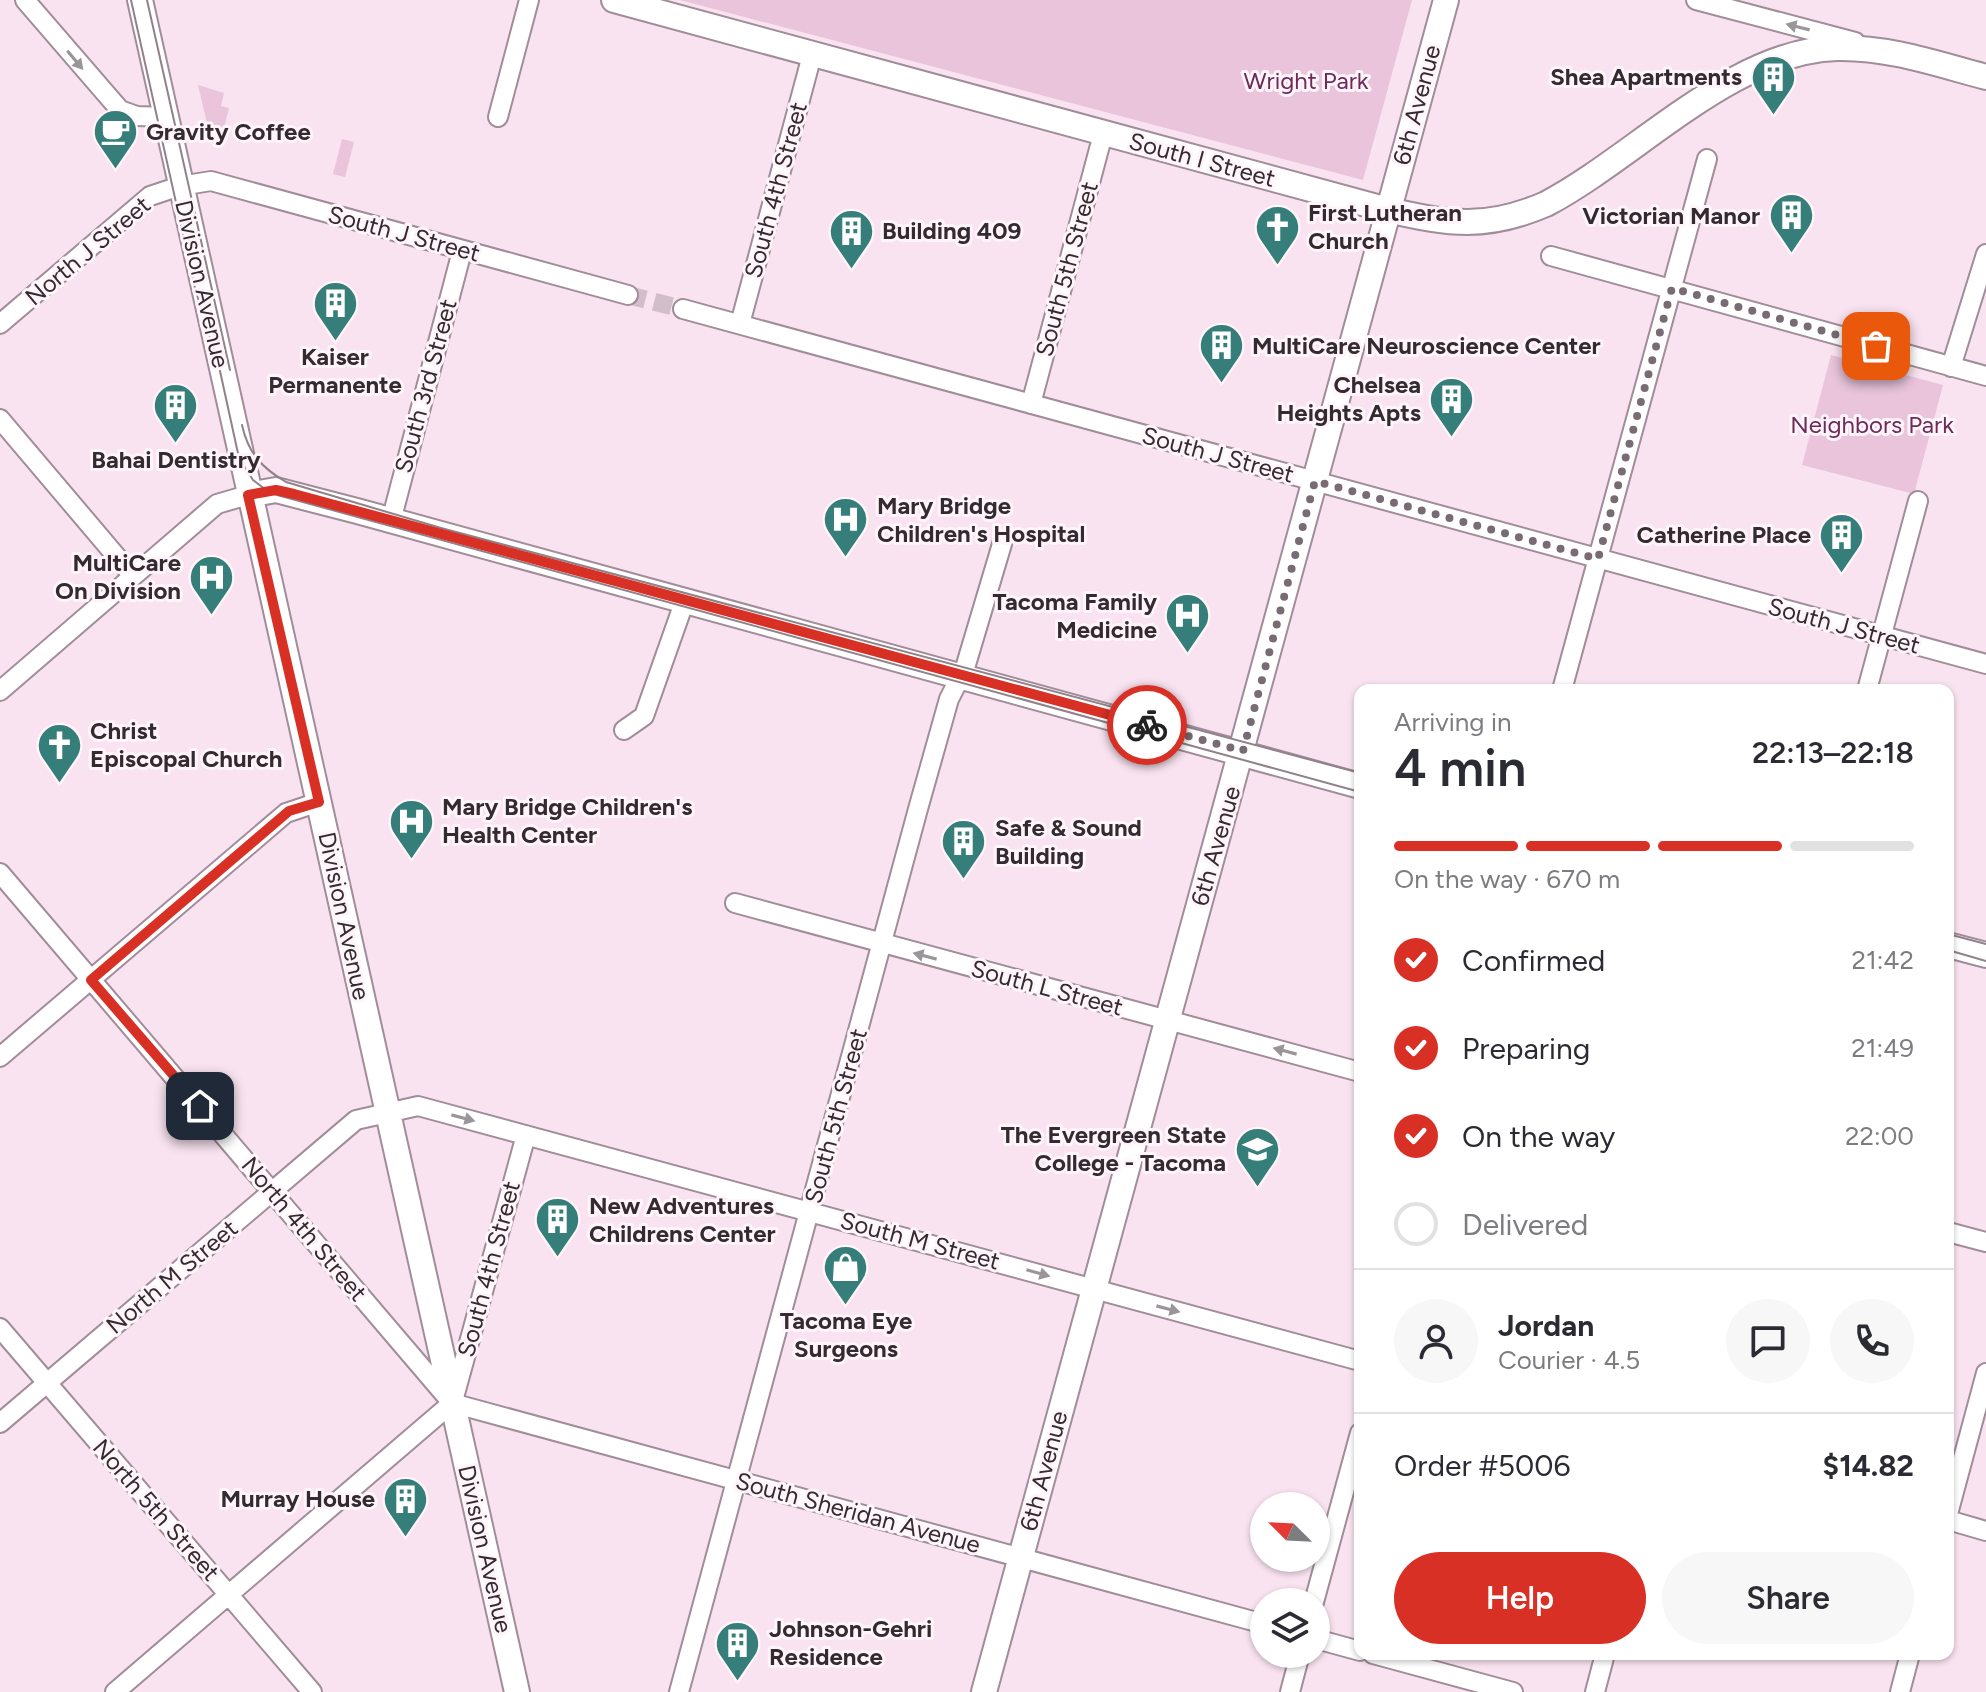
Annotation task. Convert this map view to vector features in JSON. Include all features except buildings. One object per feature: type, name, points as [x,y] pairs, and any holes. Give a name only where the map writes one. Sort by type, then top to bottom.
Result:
[{"type":"main road","name":"Division Avenue","points":[[140,0],[517,1692]]},
{"type":"main road","name":"South I Street","points":[[614,0],[1388,210],[1464,225],[1529,211],[1564,195],[1735,79],[1774,60],[1838,48],[1900,54],[1986,77]]},
{"type":"main road","name":"6th Avenue","points":[[984,1692],[1446,0]]},
{"type":"main road","points":[[248,495],[276,490],[1243,751],[1354,784]]},
{"type":"main road","points":[[1954,947],[1986,955]]},
{"type":"street","points":[[25,0],[120,110],[137,116],[165,117]]},
{"type":"street","points":[[498,117],[529,0]]},
{"type":"street","points":[[1696,0],[1747,7],[1900,54]]},
{"type":"street","name":"South 4th Street","points":[[740,324],[812,55]]},
{"type":"street","name":"South 5th Street","points":[[1031,404],[1103,134]]},
{"type":"street","points":[[1564,684],[1707,159]]},
{"type":"street","name":"South J Street","points":[[180,186],[211,181],[628,295]]},
{"type":"street","name":"North J Street","points":[[0,324],[150,196],[180,186]]},
{"type":"street","name":"South 3rd Street","points":[[391,521],[462,251]]},
{"type":"street","points":[[1951,367],[1986,254]]},
{"type":"street","points":[[1551,256],[1986,376]]},
{"type":"street","name":"South J Street","points":[[683,309],[1986,664]]},
{"type":"street","points":[[0,419],[133,576]]},
{"type":"street","points":[[0,691],[217,504],[248,495]]},
{"type":"street","points":[[1869,684],[1918,501]]},
{"type":"street","name":"South 5th Street","points":[[679,1692],[949,699],[962,676],[1002,544]]},
{"type":"street","points":[[624,730],[644,716],[685,600]]},
{"type":"street","points":[[0,1057],[289,811],[319,802]]},
{"type":"street","name":"North 4th Street","points":[[0,873],[452,1403]]},
{"type":"street","name":"South L Street","points":[[735,903],[1354,1070]]},
{"type":"street","name":"South M Street","points":[[387,1113],[418,1106],[1354,1359]]},
{"type":"street","name":"North M Street","points":[[0,1423],[356,1120],[387,1113]]},
{"type":"street","name":"South 4th Street","points":[[452,1403],[526,1135]]},
{"type":"street","points":[[1954,1234],[1986,1242]]},
{"type":"street","name":"North 5th Street","points":[[0,1328],[312,1692]]},
{"type":"street","points":[[1954,1492],[1986,1373]]},
{"type":"street","points":[[115,1692],[452,1403]]},
{"type":"street","name":"South Sheridan Avenue","points":[[452,1403],[1250,1620]]},
{"type":"street","points":[[1318,1588],[1354,1455]]},
{"type":"street","points":[[1954,1522],[1986,1531]]},
{"type":"street","points":[[1330,1643],[1354,1649]]},
{"type":"street","points":[[1395,1660],[1513,1692]]},
{"type":"street","points":[[1595,1692],[1603,1660]]},
{"type":"street","points":[[1900,1692],[1908,1660]]},
{"type":"street","points":[[1290,1692],[1296,1668]]},
{"type":"green space","name":"Wright Park","points":[[680,0],[1412,0],[1363,180]]},
{"type":"green space","points":[[198,85],[224,93],[221,106],[229,108],[221,139],[209,132]]},
{"type":"green space","points":[[342,139],[354,142],[345,177],[333,174]]},
{"type":"green space","name":"Neighbors Park","points":[[1831,355],[1943,385],[1914,494],[1802,465]]},
{"type":"tunnel","points":[[628,295],[683,309]]},
{"type":"tram line","points":[[131,0],[195,288],[220,371],[239,458],[253,480],[270,493],[1354,790]]},
{"type":"tram line","points":[[147,0],[230,370]]},
{"type":"tram line","points":[[242,425],[257,459],[286,482],[441,528],[1354,771]]},
{"type":"tram line","points":[[1954,936],[1986,944]]},
{"type":"tram line","points":[[1954,952],[1986,961]]},
{"type":"way so far","points":[[1147,725],[1243,751],[1315,481],[1598,559],[1672,288],[1876,346]]},
{"type":"place","name":"Shea Apartments","points":[[1773,116]]},
{"type":"place","name":"Gravity Coffee","points":[[115,171]]},
{"type":"place","name":"Victorian Manor","points":[[1791,255]]},
{"type":"place","name":"First Lutheran Church","points":[[1277,266]]},
{"type":"place","name":"Building 409","points":[[851,270]]},
{"type":"place","name":"Kaiser Permanente","points":[[335,342]]},
{"type":"place","name":"MultiCare Neuroscience Center","points":[[1221,385]]},
{"type":"place","name":"Chelsea Heights Apts","points":[[1452,438]]},
{"type":"place","name":"Bahai Dentistry","points":[[176,445]]},
{"type":"place","name":"Mary Bridge Children's Hospital","points":[[846,559]]},
{"type":"place","name":"Catherine Place","points":[[1842,574]]},
{"type":"place","name":"MultiCare On Division","points":[[212,616]]},
{"type":"place","name":"Tacoma Family Medicine","points":[[1188,655]]},
{"type":"place","name":"Christ Episcopal Church","points":[[59,784]]},
{"type":"place","name":"Mary Bridge Children's Health Center","points":[[411,860]]},
{"type":"place","name":"Safe & Sound Building","points":[[964,881]]},
{"type":"place","name":"The Evergreen State College - Tacoma","points":[[1257,1188]]},
{"type":"place","name":"New Adventures Childrens Center","points":[[558,1259]]},
{"type":"place","name":"Tacoma Eye Surgeons","points":[[846,1306]]},
{"type":"place","name":"Murray House","points":[[406,1538]]},
{"type":"place","name":"Johnson-Gehri Residence","points":[[738,1682]]},
{"type":"route","points":[[200,1106],[91,980],[289,811],[319,802],[248,495],[276,490],[294,494],[1147,725]]}]
